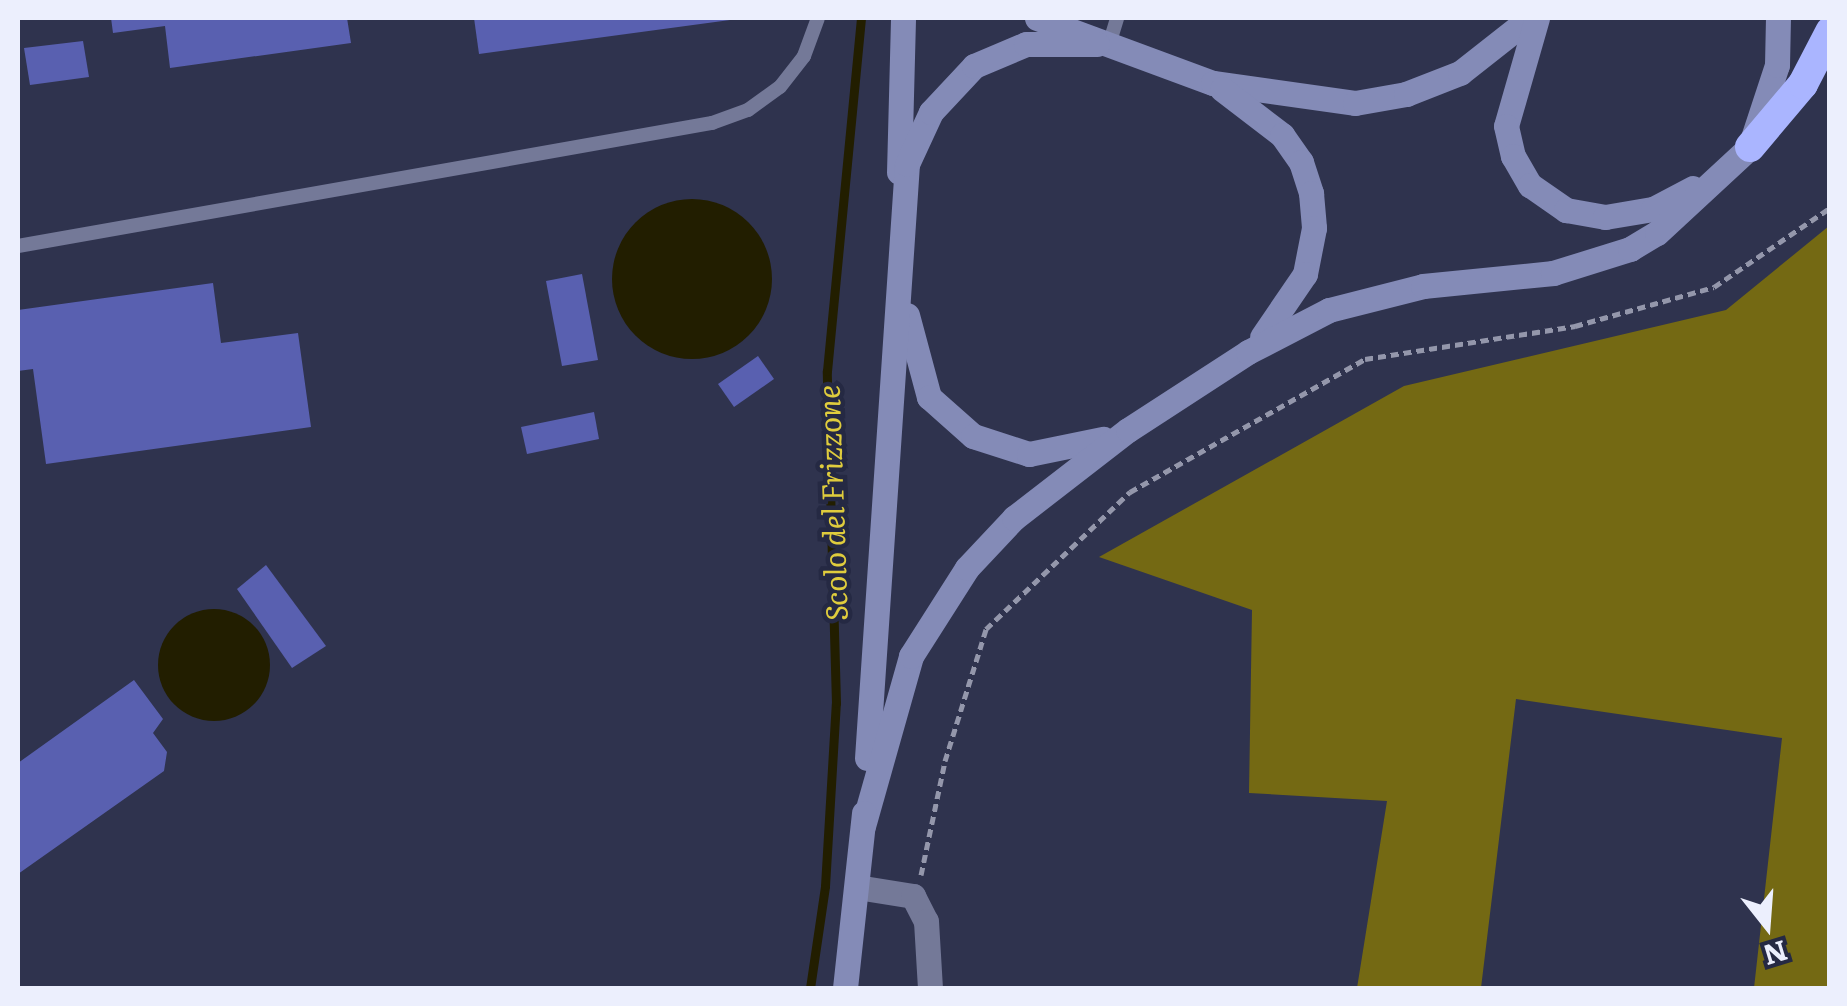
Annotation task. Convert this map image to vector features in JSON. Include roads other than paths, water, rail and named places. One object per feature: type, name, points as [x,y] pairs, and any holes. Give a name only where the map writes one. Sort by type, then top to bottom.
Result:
[{"type":"highway","points":[[1743,154],[1802,84],[1830,32]]},
{"type":"main road","points":[[845,988],[863,826],[901,266],[896,126],[903,18]]},
{"type":"main road","points":[[1037,18],[1102,46],[1213,83],[1326,102],[1393,97],[1479,62],[1534,18]]},
{"type":"main road","points":[[1534,18],[1506,126],[1513,156],[1547,198],[1586,216],[1628,216],[1670,202],[1743,154]]},
{"type":"main road","points":[[863,826],[911,656],[940,607],[1014,518],[1128,430],[1248,352],[1365,300],[1455,282],[1553,272],[1630,249],[1681,214],[1743,154],[1777,65],[1778,18]]},
{"type":"main road","points":[[901,198],[919,131],[957,78],[990,56],[1026,44],[1102,46]]},
{"type":"main road","points":[[1213,83],[1282,135],[1301,162],[1311,193],[1314,228],[1305,274],[1280,316],[1248,352]]},
{"type":"main road","points":[[901,266],[922,382],[954,423],[991,444],[1029,454],[1068,450],[1128,430]]},
{"type":"street","points":[[857,886],[913,896],[926,921],[930,988]]},
{"type":"lane","points":[[18,246],[712,123],[748,110],[780,87],[804,56],[818,18]]},
{"type":"lane","points":[[1102,46],[1117,18]]},
{"type":"waterway","name":"Scolo del Frizzone","points":[[810,988],[825,886],[836,703],[827,371],[861,18]]}]
